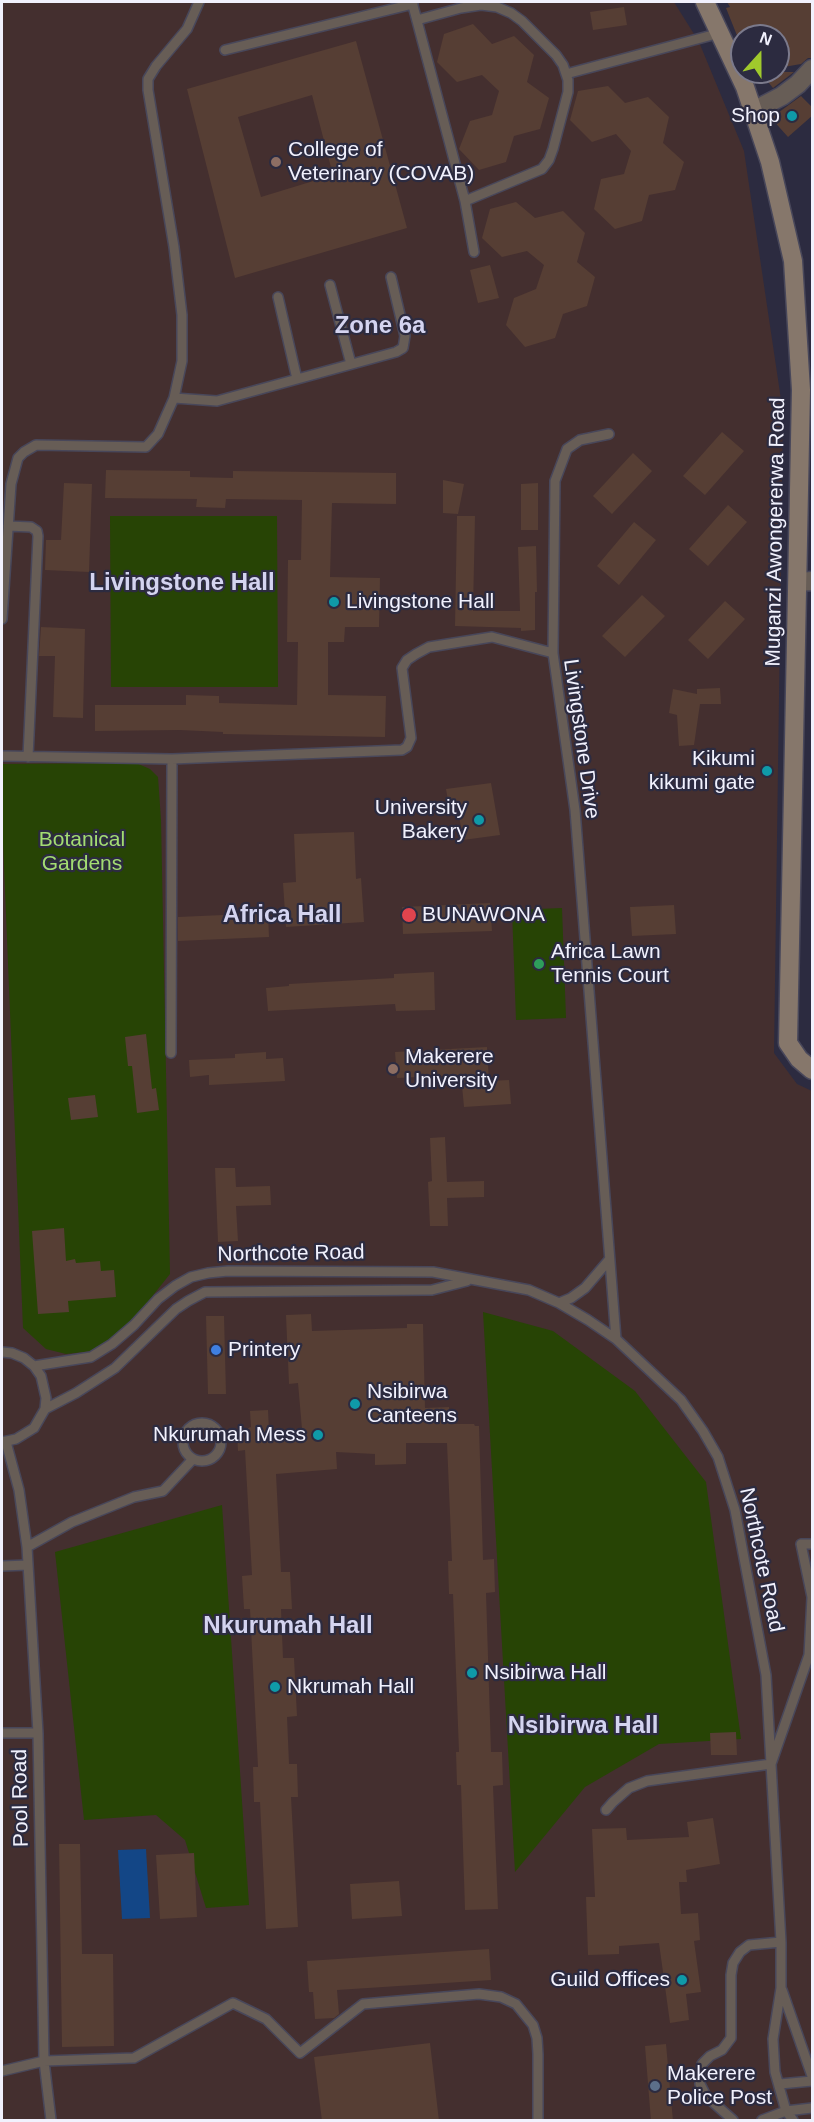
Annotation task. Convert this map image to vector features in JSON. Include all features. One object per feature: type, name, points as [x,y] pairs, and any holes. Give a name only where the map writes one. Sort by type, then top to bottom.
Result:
[{"type":"street","name":"Muganzi Awongererwa Road","points":[[705,2],[745,87],[770,162],[793,261],[807,388],[805,581],[788,1043],[799,1059],[813,1070]]},
{"type":"street","points":[[753,111],[783,96],[813,69]]},
{"type":"lane","points":[[2,619],[13,473],[18,459],[24,452],[36,445],[147,447],[158,435],[174,398],[182,361],[182,315],[148,79],[187,28],[199,2]]},
{"type":"lane","points":[[225,50],[413,3],[465,201],[474,252]]},
{"type":"lane","points":[[417,21],[461,8],[498,4],[522,21],[556,55],[566,74],[568,92],[553,149],[542,169],[465,201]]},
{"type":"lane","points":[[566,74],[720,33]]},
{"type":"lane","points":[[174,398],[217,401],[396,352],[403,348],[405,336],[391,277]]},
{"type":"lane","points":[[330,285],[351,364]]},
{"type":"lane","points":[[278,297],[297,379]]},
{"type":"lane","points":[[554,653],[555,481],[567,449],[580,440],[609,434]]},
{"type":"lane","points":[[8,526],[31,527],[37,531],[38,536],[28,757]]},
{"type":"lane","name":"Livingstone Drive","points":[[2,756],[172,759],[402,750],[407,747],[411,738],[402,668],[406,660],[429,647],[492,637],[554,653],[575,810],[616,1339]]},
{"type":"lane","points":[[171,1053],[172,759]]},
{"type":"lane","points":[[559,1304],[585,1288],[609,1260]]},
{"type":"lane","name":"Northcote Road","points":[[34,1366],[91,1357],[112,1344],[134,1325],[158,1299],[191,1277],[228,1271],[422,1271],[529,1290],[559,1304],[616,1339],[681,1400],[718,1457],[735,1510],[766,1675],[781,1942],[781,1988],[773,2039],[775,2072],[786,2111],[793,2121]]},
{"type":"lane","name":"Northcote Road","points":[[45,1409],[76,1393],[115,1368],[176,1309],[205,1292],[432,1290],[469,1280]]},
{"type":"lane","points":[[2,1352],[24,1358],[34,1366],[45,1388],[45,1409],[34,1428],[26,1435],[4,1442]]},
{"type":"lane","points":[[203,1423],[211,1426],[218,1431],[221,1439],[220,1448],[209,1460],[193,1459],[186,1453],[183,1437],[194,1425],[203,1423]]},
{"type":"lane","name":"Pool Road","points":[[4,1442],[19,1490],[27,1547],[38,1733],[44,2061],[51,2121]]},
{"type":"lane","points":[[27,1547],[72,1522],[135,1497],[163,1491],[193,1459]]},
{"type":"lane","points":[[606,1810],[629,1788],[647,1781],[771,1764],[808,1655],[812,1597],[801,1544],[813,1544]]},
{"type":"lane","points":[[2,1566],[28,1565]]},
{"type":"lane","points":[[2,1733],[38,1733]]},
{"type":"lane","points":[[732,2121],[706,2096],[700,2084],[702,2064],[710,2056],[722,2050],[730,2038],[733,1963],[749,1945],[781,1942]]},
{"type":"lane","name":"Northcote Road","points":[[781,1988],[813,2076]]},
{"type":"lane","points":[[2,2071],[44,2061],[134,2058],[233,2003],[266,2019],[300,2053],[363,2004],[479,1994],[501,1997],[516,2004],[533,2025],[537,2038],[538,2121]]},
{"type":"lane","points":[[780,2084],[813,2081]]},
{"type":"lane","points":[[762,2121],[786,2111],[813,2108]]},
{"type":"shaded area","name":"Makerere University","points":[[2,2],[674,2],[699,42],[744,151],[783,413],[774,1053],[797,1084],[812,1091],[812,2120],[2,2120]]},
{"type":"green space","points":[[110,516],[277,516],[278,687],[111,687]]},
{"type":"green space","name":"Botanical Gardens","points":[[136,763],[150,769],[158,777],[161,820],[170,1274],[127,1328],[93,1351],[66,1354],[46,1349],[23,1328],[2,817],[2,764]]},
{"type":"green space","name":"Africa Lawn Tennis Court","points":[[562,908],[566,1018],[516,1020],[512,910]]},
{"type":"green space","points":[[483,1312],[553,1331],[635,1391],[706,1482],[741,1739],[659,1744],[585,1787],[515,1872]]},
{"type":"green space","points":[[222,1505],[249,1905],[206,1908],[185,1840],[156,1815],[84,1820],[55,1552]]},
{"type":"water","points":[[146,1849],[150,1918],[122,1919],[118,1850]]},
{"type":"building","points":[[727,2],[813,2],[813,58],[790,66],[790,24],[732,24],[726,8],[730,7]]},
{"type":"building","points":[[624,7],[627,25],[593,30],[590,12]]},
{"type":"building","points":[[473,24],[492,44],[514,36],[534,55],[527,82],[549,98],[540,129],[514,136],[506,162],[479,170],[459,149],[470,121],[492,115],[499,91],[482,75],[457,82],[437,62],[444,34]]},
{"type":"building","points":[[356,41],[407,228],[235,278],[187,89]],"holes":[[[312,95],[333,175],[261,197],[238,117]]]},
{"type":"building","points":[[608,86],[625,103],[648,97],[669,117],[663,143],[684,162],[675,190],[649,195],[642,221],[615,229],[594,209],[601,179],[624,174],[631,151],[616,134],[592,142],[570,120],[578,91]]},
{"type":"building","name":"Shop","points":[[801,96],[813,108],[813,115],[788,137],[771,118]]},
{"type":"building","points":[[516,202],[535,218],[563,211],[585,233],[577,262],[595,277],[587,306],[563,314],[555,338],[525,347],[506,325],[514,298],[536,289],[544,265],[527,251],[502,257],[482,238],[490,209]]},
{"type":"building","points":[[490,265],[499,298],[478,303],[470,270]]},
{"type":"building","points":[[722,432],[744,451],[705,495],[683,476]]},
{"type":"building","points":[[633,453],[652,471],[612,514],[593,496]]},
{"type":"building","points":[[106,470],[190,471],[190,477],[233,478],[233,471],[396,473],[396,504],[332,503],[330,577],[380,578],[379,627],[345,627],[344,642],[328,642],[328,695],[386,696],[385,737],[223,734],[223,732],[180,730],[95,731],[95,705],[186,705],[186,695],[219,696],[219,703],[297,705],[298,642],[287,642],[288,560],[301,560],[302,500],[226,499],[225,508],[196,507],[197,499],[105,498]]},
{"type":"building","points":[[443,480],[464,484],[458,514],[443,513]]},
{"type":"building","name":"Livingstone Hall","points":[[64,483],[92,484],[89,572],[45,570],[46,540],[61,540]]},
{"type":"building","points":[[538,483],[538,530],[521,530],[521,484]]},
{"type":"building","points":[[728,505],[747,522],[708,566],[689,549]]},
{"type":"building","points":[[457,516],[475,516],[473,611],[520,611],[518,547],[536,546],[535,630],[455,626]]},
{"type":"building","points":[[634,522],[656,540],[619,585],[597,566]]},
{"type":"building","points":[[642,595],[665,616],[625,657],[602,636]]},
{"type":"building","points":[[725,601],[745,619],[708,659],[688,640]]},
{"type":"building","name":"Livingstone Hall","points":[[41,627],[85,629],[83,718],[53,717],[55,656],[39,656]]},
{"type":"building","points":[[720,688],[721,704],[700,704],[694,745],[679,746],[677,715],[669,713],[673,689],[697,694],[697,689]]},
{"type":"building","name":"University Bakery","points":[[491,783],[500,835],[463,840],[457,804],[449,806],[446,789]]},
{"type":"building","points":[[354,832],[356,879],[361,878],[364,922],[286,927],[283,883],[296,882],[294,834]]},
{"type":"building","points":[[490,903],[492,931],[403,934],[402,907]]},
{"type":"building","points":[[674,905],[676,934],[632,936],[630,907]]},
{"type":"building","points":[[268,913],[269,937],[178,941],[178,917]]},
{"type":"building","points":[[434,972],[435,1010],[396,1011],[395,1004],[268,1011],[266,988],[289,986],[289,984],[394,978],[394,974]]},
{"type":"building","points":[[146,1034],[152,1089],[156,1088],[159,1110],[137,1113],[132,1066],[128,1066],[125,1037]]},
{"type":"building","points":[[487,1047],[489,1081],[509,1080],[511,1104],[464,1107],[461,1075],[397,1078],[395,1052]]},
{"type":"building","points":[[266,1052],[266,1059],[283,1058],[285,1081],[209,1085],[209,1075],[190,1077],[189,1060],[235,1058],[235,1054]]},
{"type":"building","points":[[95,1095],[98,1117],[71,1120],[68,1098]]},
{"type":"building","points":[[445,1137],[447,1182],[484,1181],[484,1197],[447,1198],[448,1226],[430,1226],[428,1182],[432,1181],[430,1138]]},
{"type":"building","points":[[215,1168],[235,1168],[236,1187],[270,1186],[271,1205],[236,1206],[238,1241],[218,1242]]},
{"type":"building","points":[[64,1228],[66,1261],[75,1259],[76,1263],[100,1261],[101,1271],[114,1270],[116,1297],[68,1301],[69,1312],[38,1314],[32,1231]]},
{"type":"building","points":[[311,1314],[312,1331],[407,1328],[407,1324],[423,1324],[425,1408],[449,1407],[450,1424],[479,1426],[483,1560],[494,1559],[495,1592],[486,1593],[491,1752],[502,1752],[503,1785],[493,1786],[498,1909],[465,1910],[461,1785],[457,1785],[456,1752],[459,1752],[453,1594],[449,1594],[448,1561],[452,1561],[447,1443],[406,1443],[406,1464],[375,1465],[375,1454],[336,1452],[337,1469],[276,1474],[281,1572],[290,1572],[292,1609],[281,1609],[283,1658],[294,1658],[297,1716],[287,1717],[289,1764],[297,1764],[298,1797],[291,1797],[298,1927],[266,1929],[260,1802],[254,1802],[253,1767],[258,1767],[250,1609],[244,1609],[242,1576],[252,1575],[245,1450],[238,1451],[237,1433],[248,1432],[248,1428],[251,1427],[250,1411],[268,1410],[269,1431],[302,1429],[298,1383],[289,1384],[286,1315]]},
{"type":"building","name":"Printery","points":[[206,1316],[224,1316],[226,1394],[208,1394]]},
{"type":"building","points":[[736,1732],[737,1755],[711,1755],[710,1733]]},
{"type":"building","points":[[713,1818],[720,1864],[686,1870],[687,1882],[679,1882],[681,1914],[698,1913],[700,1940],[694,1941],[701,1992],[686,1994],[689,2020],[670,2023],[659,1943],[619,1946],[619,1954],[588,1955],[586,1897],[595,1897],[592,1829],[626,1828],[627,1840],[689,1837],[687,1822]]},
{"type":"building","points":[[59,1844],[80,1844],[82,1954],[113,1954],[114,2046],[62,2047]]},
{"type":"building","points":[[194,1853],[197,1917],[160,1919],[156,1855]]},
{"type":"building","points":[[399,1881],[402,1916],[352,1919],[350,1884]]},
{"type":"building","points":[[489,1949],[491,1980],[337,1990],[339,2014],[334,2018],[315,2019],[313,1992],[309,1992],[307,1961]]},
{"type":"building","points":[[430,2043],[439,2121],[322,2121],[314,2057]]},
{"type":"building","points":[[666,2044],[673,2121],[651,2121],[645,2046]]},
{"type":"place","name":"Shop","points":[[792,116]]},
{"type":"place","name":"College of Veterinary (COVAB)","points":[[276,162]]},
{"type":"place","name":"Livingstone Hall","points":[[334,602]]},
{"type":"place","name":"Kikumi kikumi gate","points":[[767,771]]},
{"type":"place","name":"University Bakery","points":[[479,820]]},
{"type":"place","name":"BUNAWONA","points":[[409,915]]},
{"type":"place","name":"Africa Lawn Tennis Court","points":[[539,964]]},
{"type":"place","name":"Makerere University","points":[[393,1069]]},
{"type":"place","name":"Printery","points":[[216,1350]]},
{"type":"place","name":"Nsibirwa Canteens","points":[[355,1404]]},
{"type":"place","name":"Nkurumah Mess","points":[[318,1435]]},
{"type":"place","name":"Nsibirwa Hall","points":[[472,1673]]},
{"type":"place","name":"Nkrumah Hall","points":[[275,1687]]},
{"type":"place","name":"Guild Offices","points":[[682,1980]]},
{"type":"place","name":"Makerere Police Post","points":[[655,2086]]},
{"type":"district","name":"Zone 6a","points":[[380,326]]},
{"type":"district","name":"Livingstone Hall","points":[[182,583]]},
{"type":"district","name":"Africa Hall","points":[[282,915]]},
{"type":"district","name":"Nkurumah Hall","points":[[288,1626]]},
{"type":"district","name":"Nsibirwa Hall","points":[[583,1726]]}]
